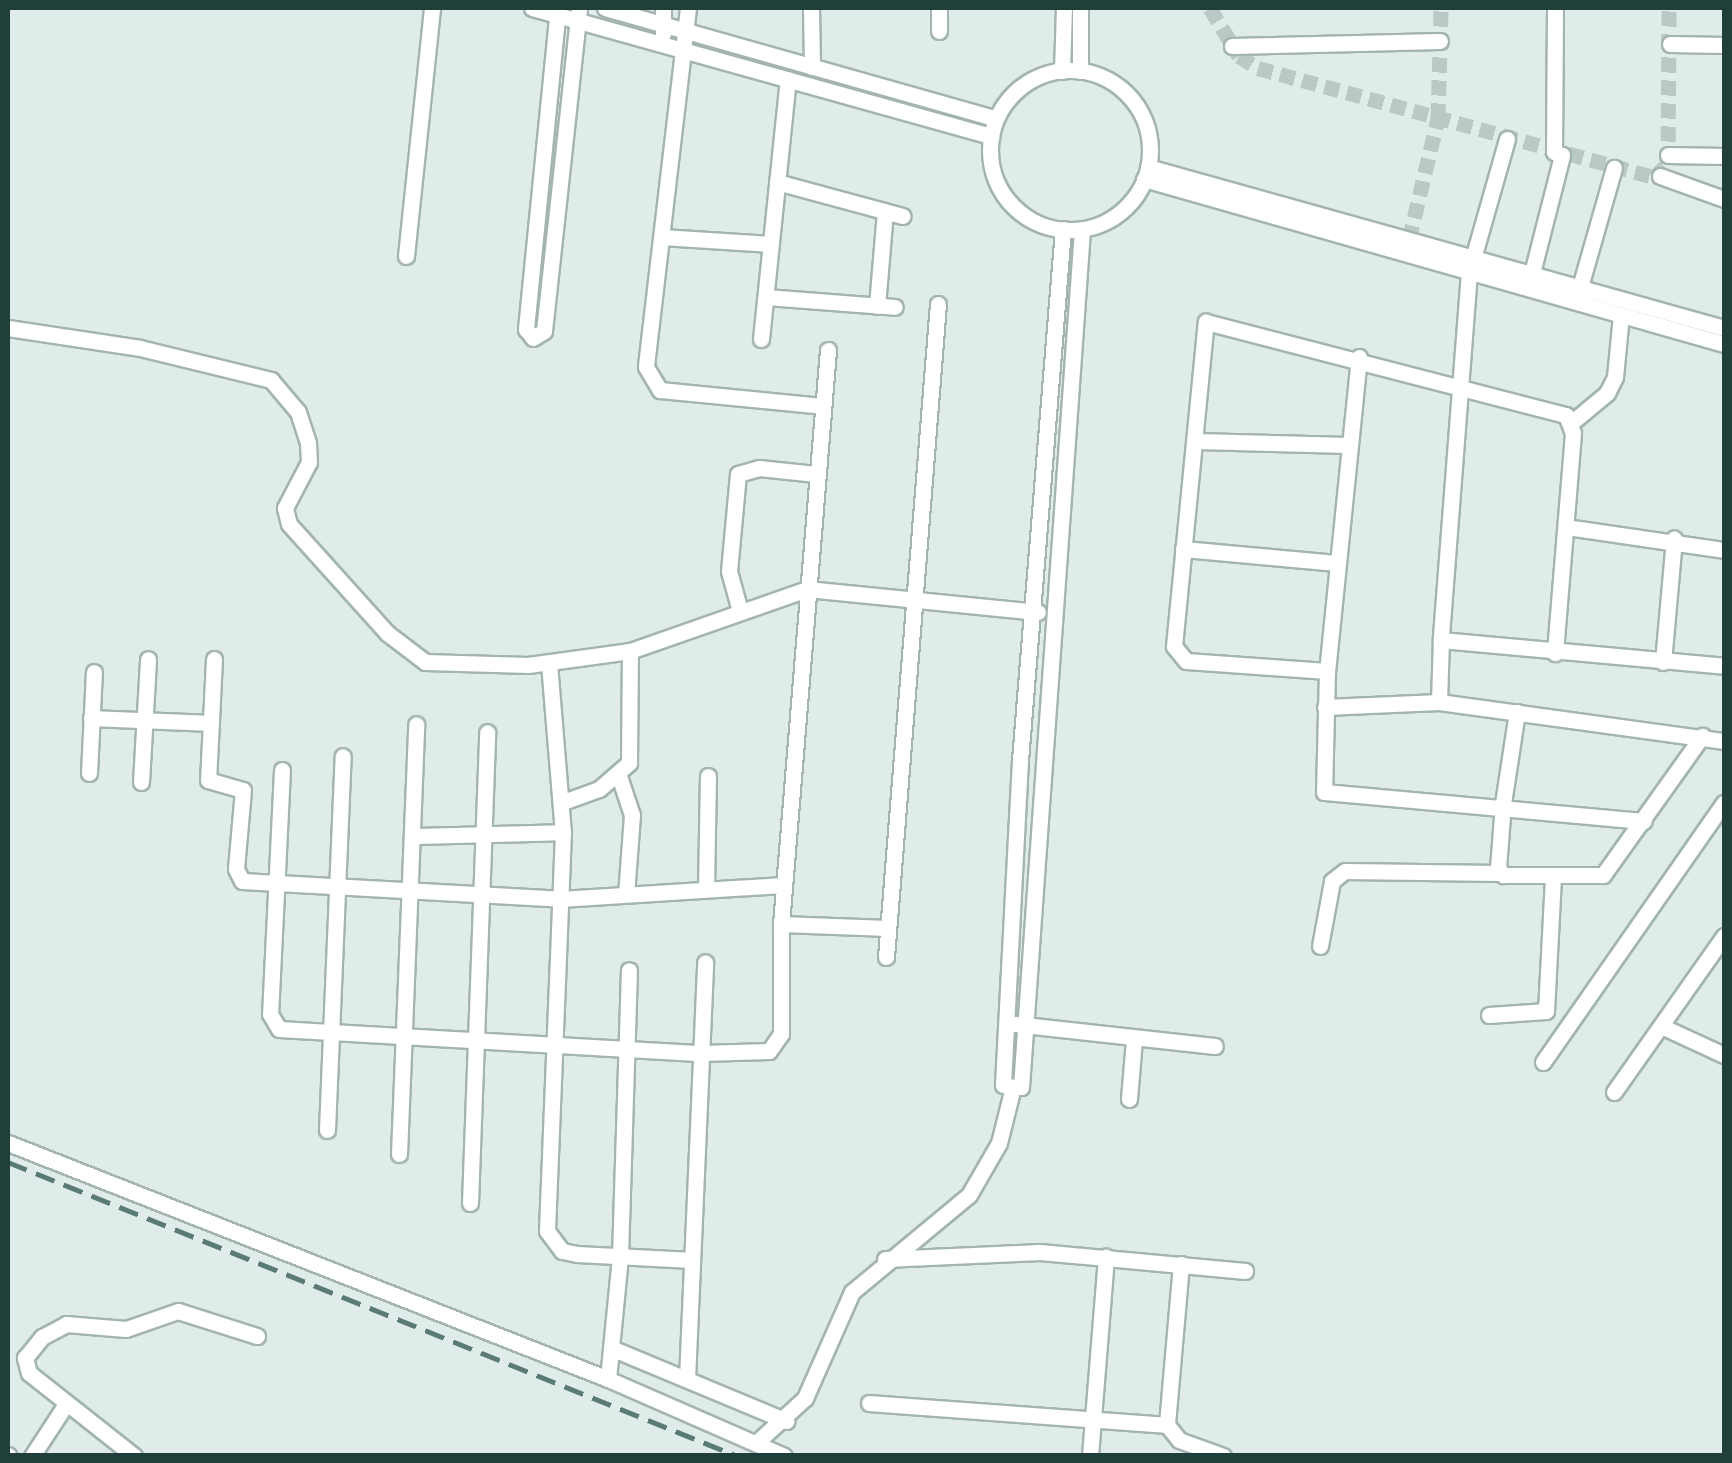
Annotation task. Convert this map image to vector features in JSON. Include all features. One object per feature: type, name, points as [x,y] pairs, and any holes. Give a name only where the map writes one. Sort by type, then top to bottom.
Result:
[{"type":"street","points":[[406,256],[432,8]]},
{"type":"street","points":[[532,8],[578,14],[686,50],[991,136]]},
{"type":"street","points":[[604,8],[663,16],[688,32],[996,120]]},
{"type":"street","points":[[688,8],[646,368],[660,390],[822,406]]},
{"type":"street","points":[[811,8],[812,68]]},
{"type":"street","points":[[939,8],[939,31]]},
{"type":"street","points":[[1064,8],[1071,71]]},
{"type":"street","points":[[1071,71],[1080,8]]},
{"type":"street","points":[[1532,273],[1558,153],[1555,8]]},
{"type":"street","points":[[558,11],[526,329],[533,338],[544,332],[578,14]]},
{"type":"street","points":[[663,16],[663,43]]},
{"type":"street","points":[[1232,46],[1440,41]]},
{"type":"street","points":[[1670,44],[1724,45]]},
{"type":"street","points":[[1071,71],[1105,78],[1135,104],[1147,128],[1146,173],[1122,210],[1082,229],[1063,230],[1036,222],[1006,198],[994,175],[991,136],[996,120],[1018,90],[1071,71]]},
{"type":"street","points":[[761,339],[788,79]]},
{"type":"street","points":[[1439,702],[1471,265],[1506,139]]},
{"type":"street","points":[[1668,155],[1724,156]]},
{"type":"street","points":[[1580,287],[1614,168]]},
{"type":"street","points":[[1146,173],[1471,265],[1621,315],[1724,344]]},
{"type":"street","points":[[1660,176],[1724,199]]},
{"type":"street","points":[[777,182],[902,216]]},
{"type":"street","points":[[877,306],[885,211]]},
{"type":"street","points":[[1063,230],[1032,611],[1003,1086],[1021,1087],[1082,229]]},
{"type":"street","points":[[662,237],[771,244]]},
{"type":"street","points":[[1471,265],[1532,273],[1724,328]]},
{"type":"street","points":[[766,297],[895,308]]},
{"type":"street","points":[[886,957],[938,304]]},
{"type":"street","points":[[1572,423],[1594,407],[1614,377],[1621,315]]},
{"type":"street","points":[[1327,671],[1182,658],[1174,632],[1206,322],[1360,357],[1560,411],[1572,423],[1555,653]]},
{"type":"street","points":[[8,328],[172,355],[271,380],[298,412],[308,442],[308,462],[285,516],[387,633],[411,655],[437,665],[549,663],[630,652],[807,589],[1052,612]]},
{"type":"street","points":[[282,770],[271,1021],[279,1029],[479,1037],[701,1053],[769,1051],[780,1042],[781,924],[828,350]]},
{"type":"street","points":[[1360,357],[1327,671],[1322,784],[1332,797],[1503,804],[1644,821]]},
{"type":"street","points":[[1195,441],[1349,446]]},
{"type":"street","points":[[740,611],[729,571],[738,474],[759,468],[816,474]]},
{"type":"street","points":[[1566,526],[1674,538],[1722,548],[1724,528]]},
{"type":"street","points":[[1663,662],[1674,538]]},
{"type":"street","points":[[1182,549],[1337,562]]},
{"type":"street","points":[[1441,640],[1724,666]]},
{"type":"street","points":[[563,802],[619,776],[634,745],[630,652]]},
{"type":"street","points":[[214,659],[208,780],[242,790],[238,878],[277,884],[560,899],[784,885]]},
{"type":"street","points":[[142,782],[148,660]]},
{"type":"street","points":[[549,663],[563,832],[547,1231],[562,1251],[692,1260]]},
{"type":"street","points":[[88,773],[94,672]]},
{"type":"street","points":[[1326,706],[1439,702],[1724,741]]},
{"type":"street","points":[[1500,872],[1503,804],[1518,712]]},
{"type":"street","points":[[92,718],[211,724]]},
{"type":"street","points":[[399,1154],[416,724]]},
{"type":"street","points":[[470,1204],[488,835],[487,732]]},
{"type":"street","points":[[1320,946],[1330,888],[1345,871],[1500,872],[1553,878],[1603,875],[1702,736]]},
{"type":"street","points":[[327,1130],[343,756]]},
{"type":"street","points":[[619,776],[632,815],[626,894]]},
{"type":"street","points":[[706,890],[708,776]]},
{"type":"street","points":[[1543,1062],[1724,803]]},
{"type":"street","points":[[414,836],[563,832]]},
{"type":"street","points":[[1489,1015],[1546,1011],[1553,878]]},
{"type":"street","points":[[781,924],[888,928]]},
{"type":"street","points":[[1614,1092],[1724,936]]},
{"type":"street","points":[[687,1379],[705,962]]},
{"type":"street","points":[[608,1379],[620,1256],[629,970]]},
{"type":"street","points":[[1006,1024],[1215,1046]]},
{"type":"street","points":[[1661,1026],[1724,1054]]},
{"type":"street","points":[[1129,1099],[1134,1040]]},
{"type":"street","points":[[756,1443],[786,1421],[820,1368],[852,1292],[885,1260],[970,1194],[999,1143],[1013,1086]]},
{"type":"street","points":[[8,1143],[608,1379],[784,1456]]},
{"type":"street","points":[[885,1260],[1040,1252],[1245,1271]]},
{"type":"street","points":[[1090,1456],[1106,1257]]},
{"type":"street","points":[[1182,1264],[1167,1425],[1179,1440],[1203,1452],[1224,1456]]},
{"type":"street","points":[[134,1456],[66,1404],[25,1365],[42,1336],[66,1324],[126,1329],[178,1311],[256,1336]]},
{"type":"street","points":[[611,1348],[786,1421]]},
{"type":"street","points":[[869,1403],[1167,1425]]},
{"type":"street","points":[[32,1456],[66,1404]]},
{"type":"tunnel","points":[[1210,8],[1239,56],[1258,68],[1654,177],[1668,164],[1669,8]]},
{"type":"tunnel","points":[[1409,240],[1438,118],[1441,8]]},
{"type":"railway","points":[[8,1162],[737,1456]]}]
